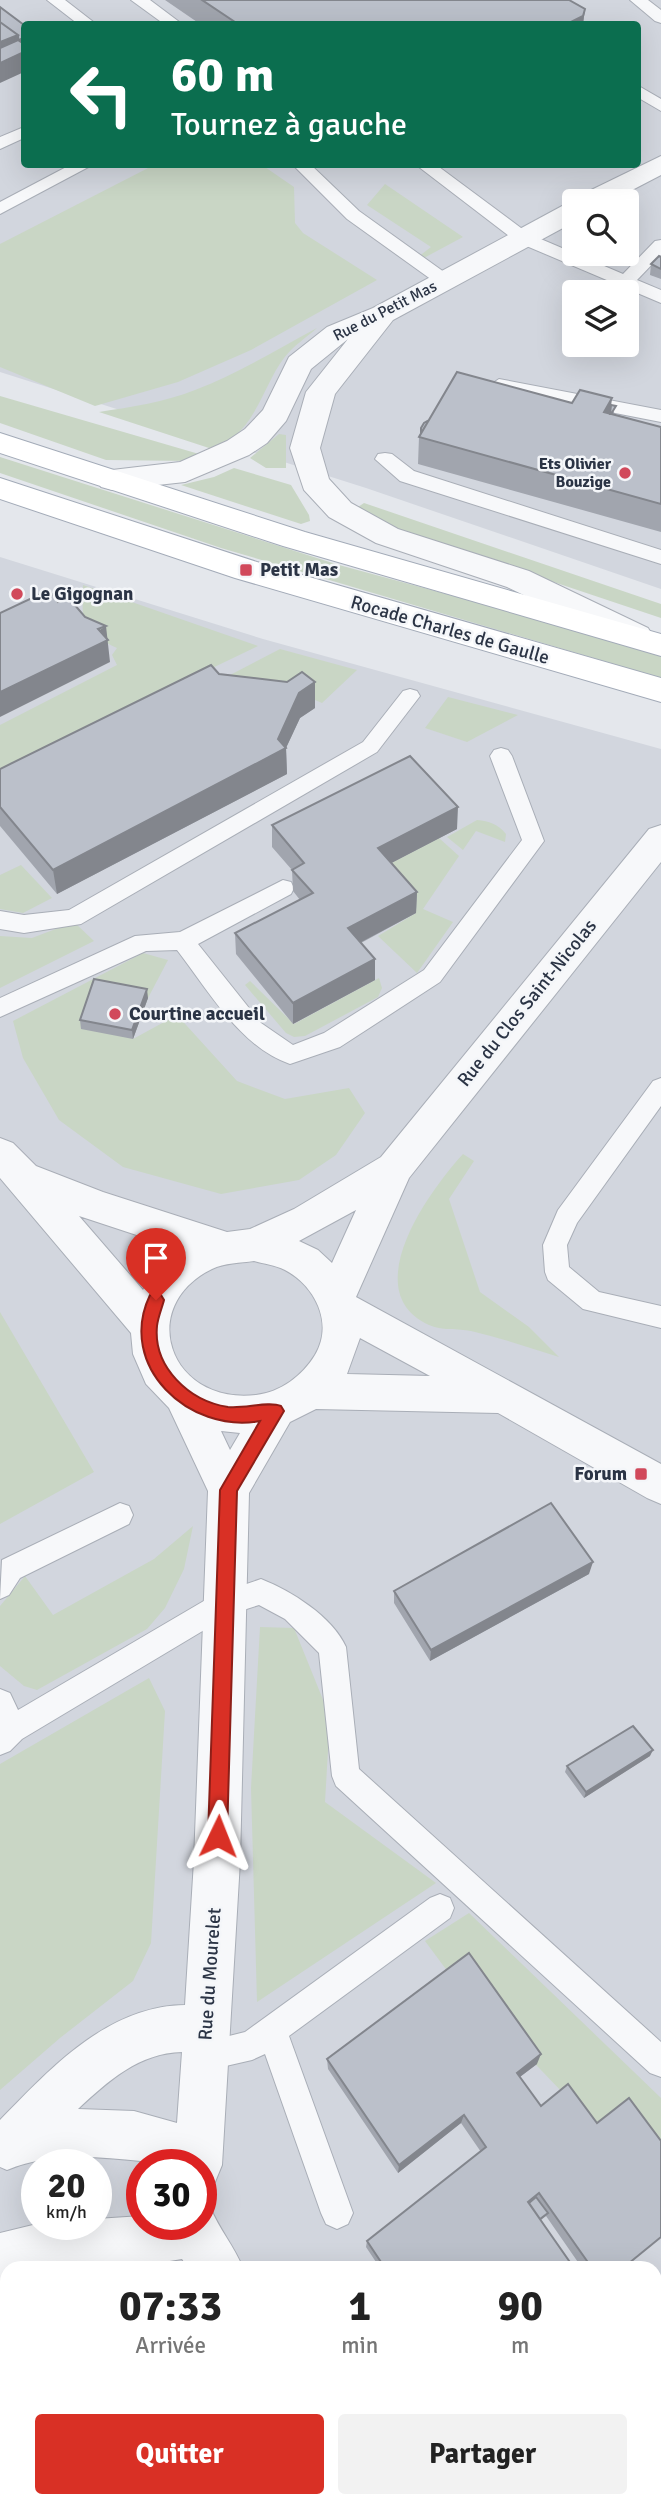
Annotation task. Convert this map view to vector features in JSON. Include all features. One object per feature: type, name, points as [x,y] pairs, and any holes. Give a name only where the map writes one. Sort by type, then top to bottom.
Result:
[{"type":"main road","points":[[0,443],[294,539],[652,642]]},
{"type":"main road","name":"Rocade Charles de Gaulle","points":[[0,488],[246,570],[661,690]]},
{"type":"street","points":[[614,189],[661,164]]},
{"type":"street","name":"Rue du Petit Mas","points":[[111,480],[185,472],[238,448],[256,436],[276,414],[299,364],[337,333],[383,314],[562,217]]},
{"type":"street","points":[[383,314],[321,392],[304,448],[315,483],[340,510],[387,536],[518,579],[652,642]]},
{"type":"street","name":"Rue du Clos Saint-Nicolas","points":[[338,1302],[394,1168],[661,838]]},
{"type":"street","points":[[11,1165],[94,1205],[239,1247],[280,1250],[303,1261],[323,1277],[338,1302],[343,1330],[339,1352],[328,1373],[312,1391],[275,1411],[252,1415],[228,1414],[204,1408],[184,1397],[163,1378],[152,1353],[149,1326],[156,1300],[173,1276],[197,1258],[239,1247]]},
{"type":"street","points":[[11,1165],[149,1326]]},
{"type":"street","name":"Rue du Clos Saint-Nicolas","points":[[239,1247],[307,1220],[394,1168]]},
{"type":"street","points":[[338,1302],[661,1485]]},
{"type":"street","points":[[312,1391],[506,1397]]},
{"type":"street","name":"Rue du Mourelet","points":[[184,1397],[229,1490]]},
{"type":"street","name":"Rue du Mourelet","points":[[199,2149],[217,1861],[229,1490],[275,1411]]},
{"type":"street","points":[[7,2147],[97,2062],[130,2041],[159,2031],[205,2042]]},
{"type":"street","points":[[7,2147],[68,2133],[145,2136],[174,2149]]},
{"type":"street","points":[[0,2258],[49,2245],[201,2242]]},
{"type":"lane","points":[[55,0],[84,21]]},
{"type":"lane","points":[[139,0],[170,21]]},
{"type":"lane","points":[[638,0],[661,18]]},
{"type":"lane","points":[[641,93],[661,106]]},
{"type":"lane","points":[[0,144],[21,134]]},
{"type":"lane","points":[[0,209],[78,168]]},
{"type":"lane","points":[[304,168],[353,215],[445,281]]},
{"type":"lane","points":[[428,168],[523,238],[620,280]]},
{"type":"lane","points":[[627,280],[661,245]]},
{"type":"lane","points":[[639,288],[661,297]]},
{"type":"lane","points":[[499,385],[661,416]]},
{"type":"lane","points":[[385,459],[407,477],[661,557]]},
{"type":"lane","points":[[0,920],[24,924],[73,918],[370,747],[411,696]]},
{"type":"lane","points":[[183,941],[253,1030],[290,1055],[332,1040],[432,976],[533,841],[501,756]]},
{"type":"lane","points":[[0,1008],[143,942],[183,941],[283,888]]},
{"type":"lane","points":[[661,1088],[567,1217],[555,1245],[557,1272],[592,1301],[661,1317]]},
{"type":"lane","points":[[0,1586],[11,1569],[120,1514]]},
{"type":"lane","points":[[0,1702],[6,1735],[224,1604],[261,1592],[295,1610],[332,1647],[346,1776],[661,2062]]},
{"type":"lane","points":[[205,2042],[252,2045],[440,1908]]},
{"type":"lane","points":[[272,2031],[337,2213]]},
{"type":"shaded area","points":[[0,0],[661,0],[661,589],[366,488],[0,372]]},
{"type":"shaded area","points":[[0,557],[263,639],[661,749],[661,2261],[0,2261]]},
{"type":"green space","points":[[148,168],[266,168],[294,187],[295,223],[303,233],[377,280],[251,350],[178,382],[95,406],[0,367],[0,244]]},
{"type":"green space","points":[[385,184],[463,237],[422,259],[418,257],[431,247],[367,205]]},
{"type":"green space","points":[[317,328],[284,358],[246,424],[224,443],[209,448],[99,412],[160,401],[211,384]]},
{"type":"green space","points":[[0,396],[199,454],[190,461],[106,460],[0,423]]},
{"type":"green space","points":[[279,434],[286,435],[286,468],[266,468],[250,458]]},
{"type":"green space","points":[[0,457],[339,565],[661,652],[661,678],[221,548],[0,473]]},
{"type":"green space","points":[[234,468],[291,485],[310,521],[301,524],[181,485],[214,477]]},
{"type":"green space","points":[[364,503],[661,604],[661,618],[398,530],[358,507]]},
{"type":"green space","points":[[83,585],[258,646],[0,770],[0,725],[117,665],[112,655],[117,648],[96,636],[86,624]]},
{"type":"green space","points":[[280,649],[357,670],[322,703],[301,694],[209,686]]},
{"type":"green space","points":[[448,697],[518,715],[467,742],[425,728]]},
{"type":"green space","points":[[477,820],[500,828],[506,834],[505,842],[476,831],[463,850],[447,837]]},
{"type":"green space","points":[[439,838],[459,856],[423,909],[453,922],[417,973],[378,936],[416,913],[378,870]]},
{"type":"green space","points":[[21,865],[52,898],[23,913],[0,909],[0,875]]},
{"type":"green space","points":[[74,922],[94,941],[0,988],[0,936],[32,938]]},
{"type":"green space","points":[[143,953],[168,960],[148,998],[133,1039],[177,1015],[237,1081],[285,1099],[349,1088],[365,1113],[336,1155],[299,1180],[221,1194],[123,1167],[59,1120],[23,1058],[13,1021]]},
{"type":"green space","points":[[379,978],[382,988],[378,997],[305,1036],[294,1037],[286,1033],[245,985],[250,981],[294,1024]]},
{"type":"green space","points":[[463,1154],[474,1161],[449,1199],[480,1292],[529,1327],[559,1357],[471,1331],[434,1327],[408,1310],[399,1290],[399,1266],[406,1241],[433,1192]]},
{"type":"green space","points":[[0,1312],[94,1472],[0,1524]]},
{"type":"green space","points":[[193,1526],[184,1569],[165,1608],[147,1629],[37,1690],[24,1686],[0,1666],[0,1606],[25,1576],[53,1615],[154,1559]]},
{"type":"green space","points":[[260,1627],[294,1628],[330,1717],[325,1802],[436,1883],[257,2002],[251,1788]]},
{"type":"green space","points":[[149,1678],[165,1711],[151,1943],[133,1981],[60,2038],[0,2090],[0,1764]]},
{"type":"green space","points":[[469,1913],[661,2098],[661,2158],[592,2132],[563,2093],[451,1976],[425,1941]]},
{"type":"building","points":[[202,0],[569,0],[585,9],[583,16],[573,21],[234,21]]},
{"type":"building","points":[[0,7],[21,23],[21,39],[18,40],[18,35],[0,22]]},
{"type":"building","points":[[0,22],[18,35],[0,42]]},
{"type":"building","points":[[18,40],[21,42],[21,53],[0,63],[0,48]]},
{"type":"building","points":[[661,257],[661,269],[651,264]]},
{"type":"building","points":[[457,372],[572,403],[580,390],[612,398],[604,412],[661,427],[661,504],[419,437]]},
{"type":"building","points":[[49,590],[58,602],[68,597],[85,617],[106,626],[98,629],[108,640],[0,692],[0,613]]},
{"type":"building","points":[[211,665],[219,674],[287,682],[302,672],[315,682],[299,693],[278,739],[286,748],[53,870],[0,807],[0,769]]},
{"type":"building","points":[[410,756],[458,807],[378,848],[417,892],[348,928],[375,959],[293,1003],[235,933],[313,893],[292,870],[304,863],[272,825]]},
{"type":"building","name":"Courtine accueil","points":[[94,979],[147,989],[132,1030],[80,1020]]},
{"type":"building","points":[[551,1503],[593,1562],[431,1650],[394,1591]]},
{"type":"building","points":[[633,1726],[653,1750],[586,1792],[567,1766]]},
{"type":"building","points":[[469,1953],[541,2054],[517,2073],[541,2106],[568,2084],[597,2123],[629,2098],[661,2141],[661,2237],[632,2261],[587,2261],[539,2193],[528,2202],[569,2261],[380,2261],[367,2241],[486,2147],[464,2115],[399,2165],[327,2059]]},
{"type":"building","points":[[536,2197],[548,2213],[540,2219],[529,2203]]},
{"type":"place","name":"Ets Olivier Bouzige","points":[[625,473]]},
{"type":"place","name":"Petit Mas","points":[[246,570]]},
{"type":"place","name":"Le Gigognan","points":[[17,594]]},
{"type":"place","name":"Courtine accueil","points":[[115,1014]]},
{"type":"place","name":"Forum","points":[[641,1474]]},
{"type":"route","points":[[156,1300],[149,1326],[152,1353],[163,1378],[184,1397],[204,1408],[228,1414],[252,1415],[275,1411],[229,1490],[218,1836]]}]
